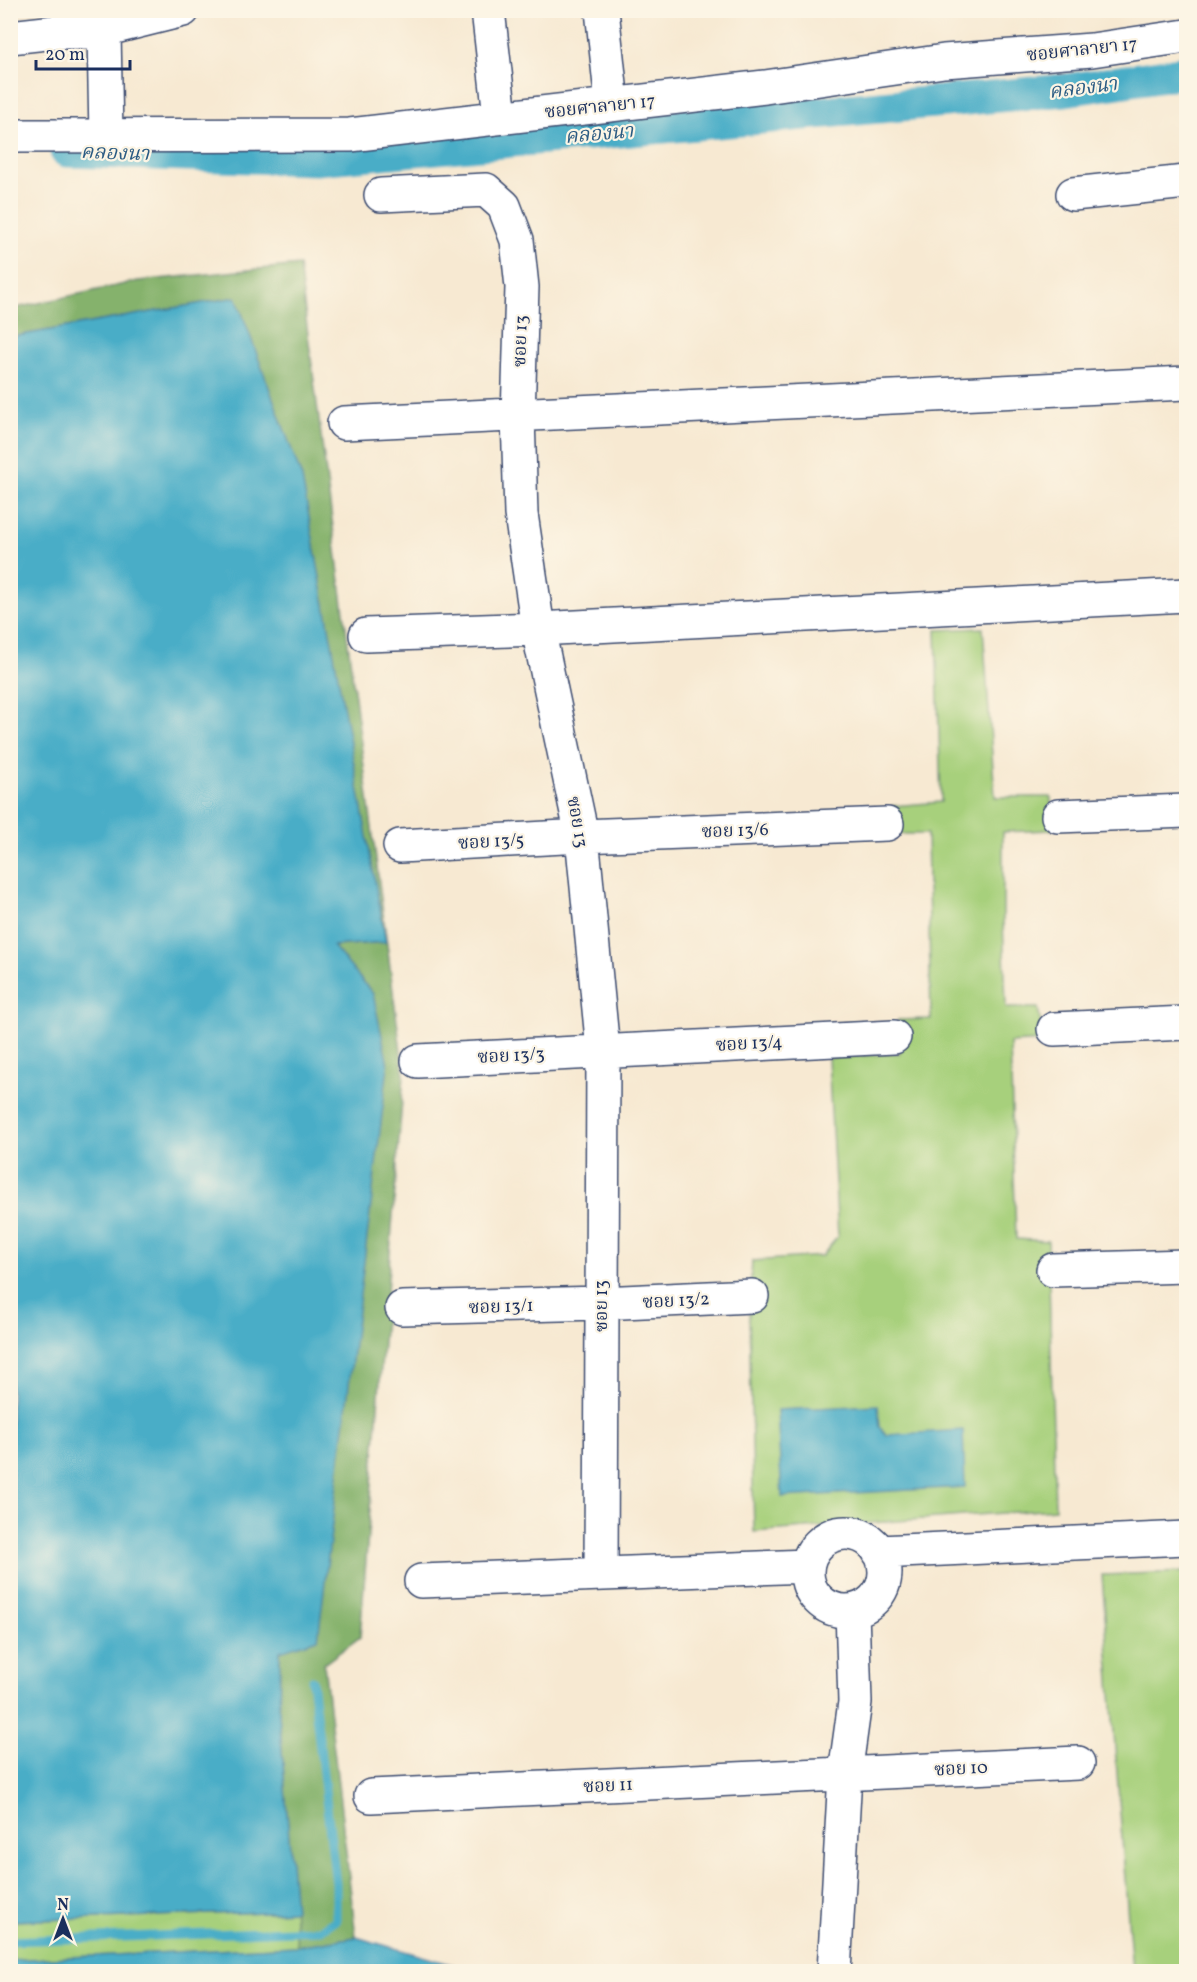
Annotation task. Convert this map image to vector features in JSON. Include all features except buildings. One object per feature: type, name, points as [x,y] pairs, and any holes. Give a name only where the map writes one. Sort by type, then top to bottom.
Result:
[{"type":"street","points":[[95,32],[131,17],[183,10]]},
{"type":"street","points":[[489,10],[500,116]]},
{"type":"street","points":[[602,10],[612,104]]},
{"type":"street","points":[[10,37],[45,22],[104,32],[106,136]]},
{"type":"street","name":"ซอยศาลายา 17","points":[[10,136],[350,135],[765,87],[944,61],[1092,50],[1186,36]]},
{"type":"street","points":[[1073,194],[1186,182]]},
{"type":"street","name":"ซอย 13","points":[[381,195],[486,190],[504,206],[516,240],[522,287],[518,416],[521,514],[538,629],[582,836],[603,1050],[601,1574]]},
{"type":"street","points":[[344,423],[1186,383]]},
{"type":"street","points":[[366,634],[538,629],[1186,596]]},
{"type":"street","points":[[1058,816],[1186,811]]},
{"type":"street","name":"ซอย 13/6","points":[[582,836],[887,824]]},
{"type":"street","name":"ซอย 13/5","points":[[400,846],[582,836]]},
{"type":"street","points":[[1054,1029],[1186,1023]]},
{"type":"street","name":"ซอย 13/4","points":[[603,1050],[894,1037]]},
{"type":"street","name":"ซอย 13/3","points":[[418,1061],[603,1050]]},
{"type":"street","points":[[1053,1270],[1186,1266]]},
{"type":"street","name":"ซอย 13/2","points":[[601,1303],[752,1296]]},
{"type":"street","name":"ซอย 13/1","points":[[402,1308],[601,1303]]},
{"type":"street","points":[[838,1534],[850,1534],[872,1543],[884,1564],[884,1576],[881,1589],[874,1599],[852,1611],[840,1611],[828,1607],[810,1590],[807,1566],[811,1554],[827,1538],[838,1534]]},
{"type":"street","points":[[879,1552],[1186,1538]]},
{"type":"street","points":[[422,1581],[807,1566]]},
{"type":"street","points":[[834,1971],[844,1774],[855,1702],[852,1611]]},
{"type":"street","name":"ซอย 10","points":[[844,1774],[1078,1763]]},
{"type":"street","name":"ซอย 11","points":[[371,1796],[844,1774]]},
{"type":"green space","points":[[299,265],[404,1075],[360,1637],[324,1664],[356,1937],[297,1946],[279,1714],[280,1650],[373,994],[333,946],[386,942],[236,297],[11,337],[11,309],[138,281]]},
{"type":"green space","points":[[983,628],[995,797],[1051,797],[1051,830],[1003,832],[1003,918],[1006,1008],[1038,1008],[1044,1041],[1010,1043],[1016,1239],[1048,1241],[1055,1509],[754,1532],[749,1311],[752,1261],[822,1256],[838,1236],[828,1058],[900,1053],[898,1020],[931,1019],[927,834],[894,834],[892,806],[941,802],[936,630]]},
{"type":"green space","points":[[1186,1572],[1186,1971],[1132,1971],[1102,1575]]},
{"type":"green space","points":[[295,1911],[297,1946],[11,1960],[11,1921]]},
{"type":"water","points":[[236,297],[302,478],[386,942],[333,946],[373,994],[388,1065],[318,1639],[280,1651],[279,1714],[295,1911],[11,1921],[11,337]]},
{"type":"water","points":[[878,1405],[880,1427],[887,1435],[963,1430],[965,1487],[782,1497],[777,1410]]},
{"type":"water","points":[[356,1937],[474,1971],[11,1971],[11,1960],[297,1946]]},
{"type":"waterway","name":"คลองนา","points":[[66,151],[316,159],[1065,90],[1186,72]]},
{"type":"waterway","points":[[10,1941],[320,1930],[336,1920],[336,1884],[312,1680]]}]
